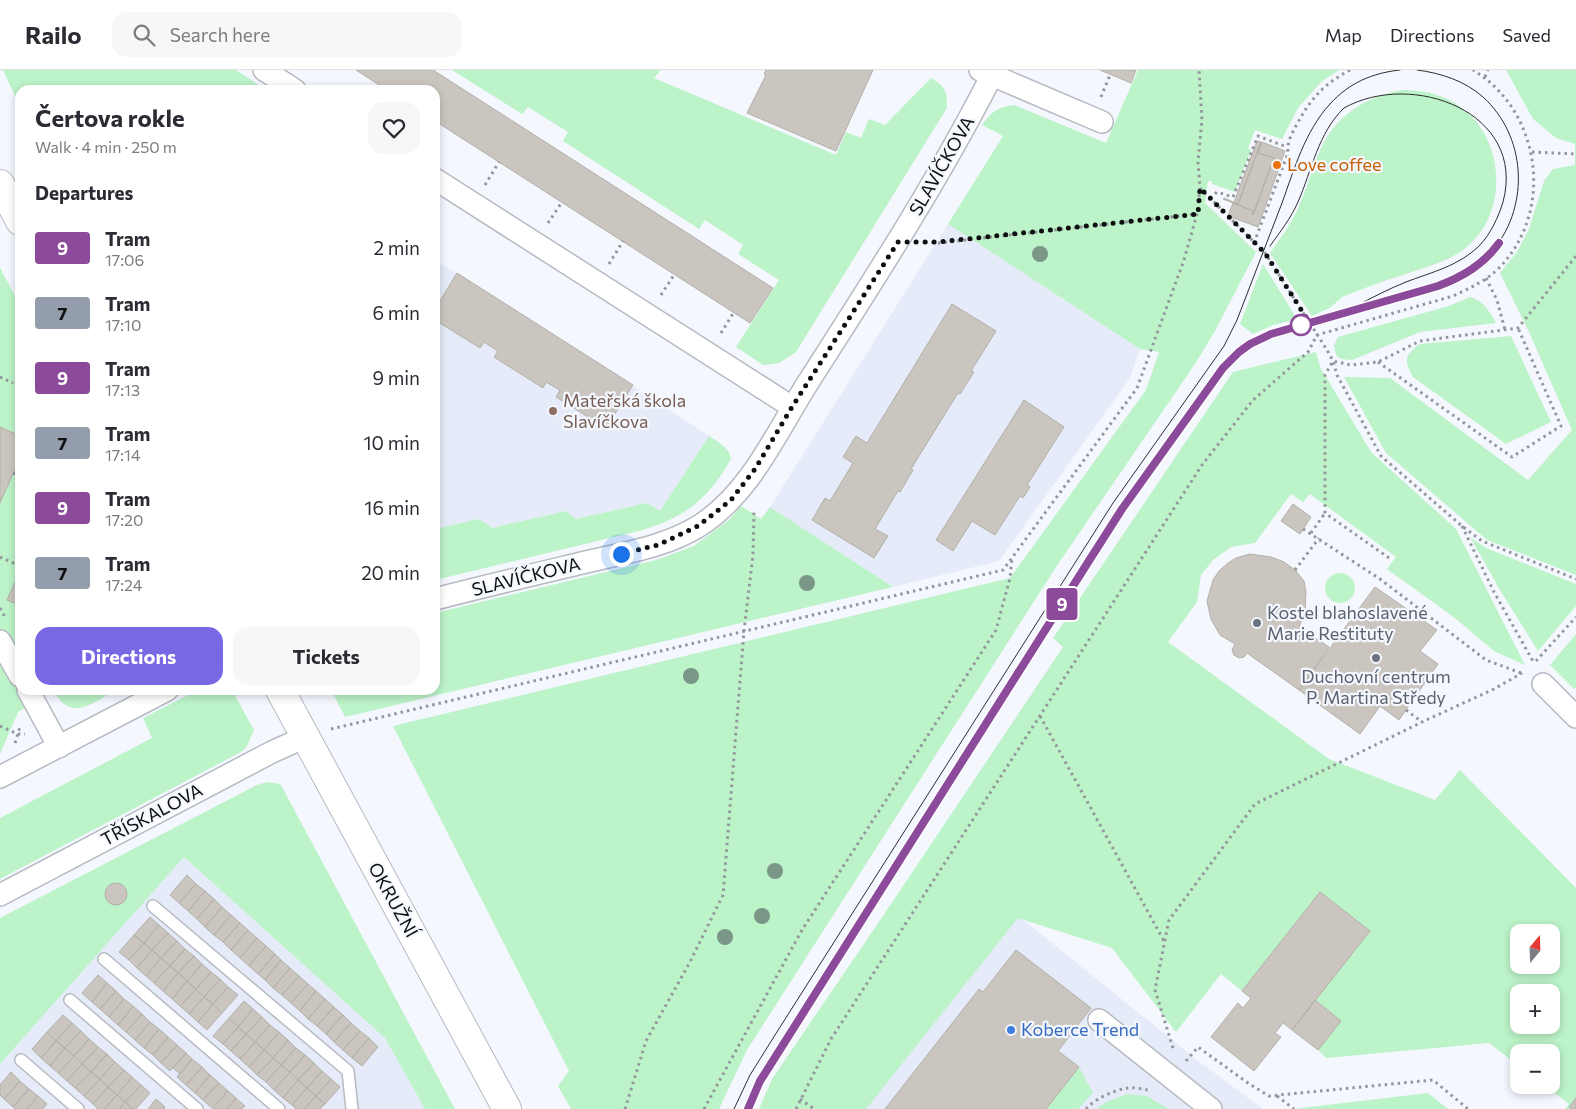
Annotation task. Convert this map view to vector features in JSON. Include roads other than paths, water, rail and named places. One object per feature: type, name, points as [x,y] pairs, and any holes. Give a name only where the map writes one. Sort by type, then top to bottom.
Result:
[{"type":"street","points":[[264,70],[287,85]]},
{"type":"street","points":[[985,73],[1100,113]]},
{"type":"street","name":"SLAVÍČKOVA","points":[[440,597],[658,545],[698,526],[731,500],[755,469],[792,407],[898,242],[967,124],[985,73]]},
{"type":"street","points":[[440,182],[792,407]]},
{"type":"street","points":[[0,184],[15,212]]},
{"type":"street","points":[[0,641],[15,667]]},
{"type":"street","points":[[1543,684],[1576,717]]},
{"type":"street","points":[[31,695],[59,746]]},
{"type":"street","points":[[0,777],[157,695]]},
{"type":"street","name":"OKRUŽNÍ","points":[[283,695],[507,1109]]},
{"type":"street","name":"TŘÍSKALOVA","points":[[0,895],[272,752],[305,737]]},
{"type":"street","points":[[1099,1020],[1211,1109]]},
{"type":"lane","points":[[153,906],[348,1071],[352,1109]]},
{"type":"lane","points":[[104,959],[278,1109]]},
{"type":"lane","points":[[70,1000],[197,1109]]},
{"type":"lane","points":[[21,1060],[78,1109]]},
{"type":"tram line","points":[[734,1109],[750,1075],[775,1035],[1113,503],[1224,346],[1237,320],[1296,164],[1307,138],[1321,115],[1337,97],[1353,85],[1380,74],[1400,70]]},
{"type":"tram line","points":[[748,1109],[760,1081],[1085,567],[1123,509],[1223,368],[1250,344],[1271,334],[1454,280],[1482,262],[1494,249],[1506,231],[1514,212],[1518,191],[1515,150],[1508,131],[1497,113],[1476,91],[1452,79],[1435,73],[1417,70]]},
{"type":"tram line","points":[[1270,246],[1295,208],[1322,140],[1335,118],[1344,108],[1371,97],[1401,94],[1431,97],[1458,107],[1481,123],[1498,144],[1506,171],[1503,202],[1494,225],[1480,245],[1463,258],[1445,268],[1406,282],[1362,303]]},
{"type":"tram line","name":"9","points":[[748,1109],[760,1081],[1122,509],[1230,360],[1250,344],[1282,330],[1385,302],[1458,278],[1479,265],[1499,243]]},
{"type":"place","name":"Love coffee","points":[[1277,165]]},
{"type":"place","name":"Mateřská škola Slavíčkova","points":[[553,411]]},
{"type":"place","name":"Kostel blahoslavené Marie Restituty","points":[[1257,623]]},
{"type":"place","name":"Duchovní centrum P. Martina Středy","points":[[1376,658]]},
{"type":"place","name":"Koberce Trend","points":[[1011,1030]]}]
